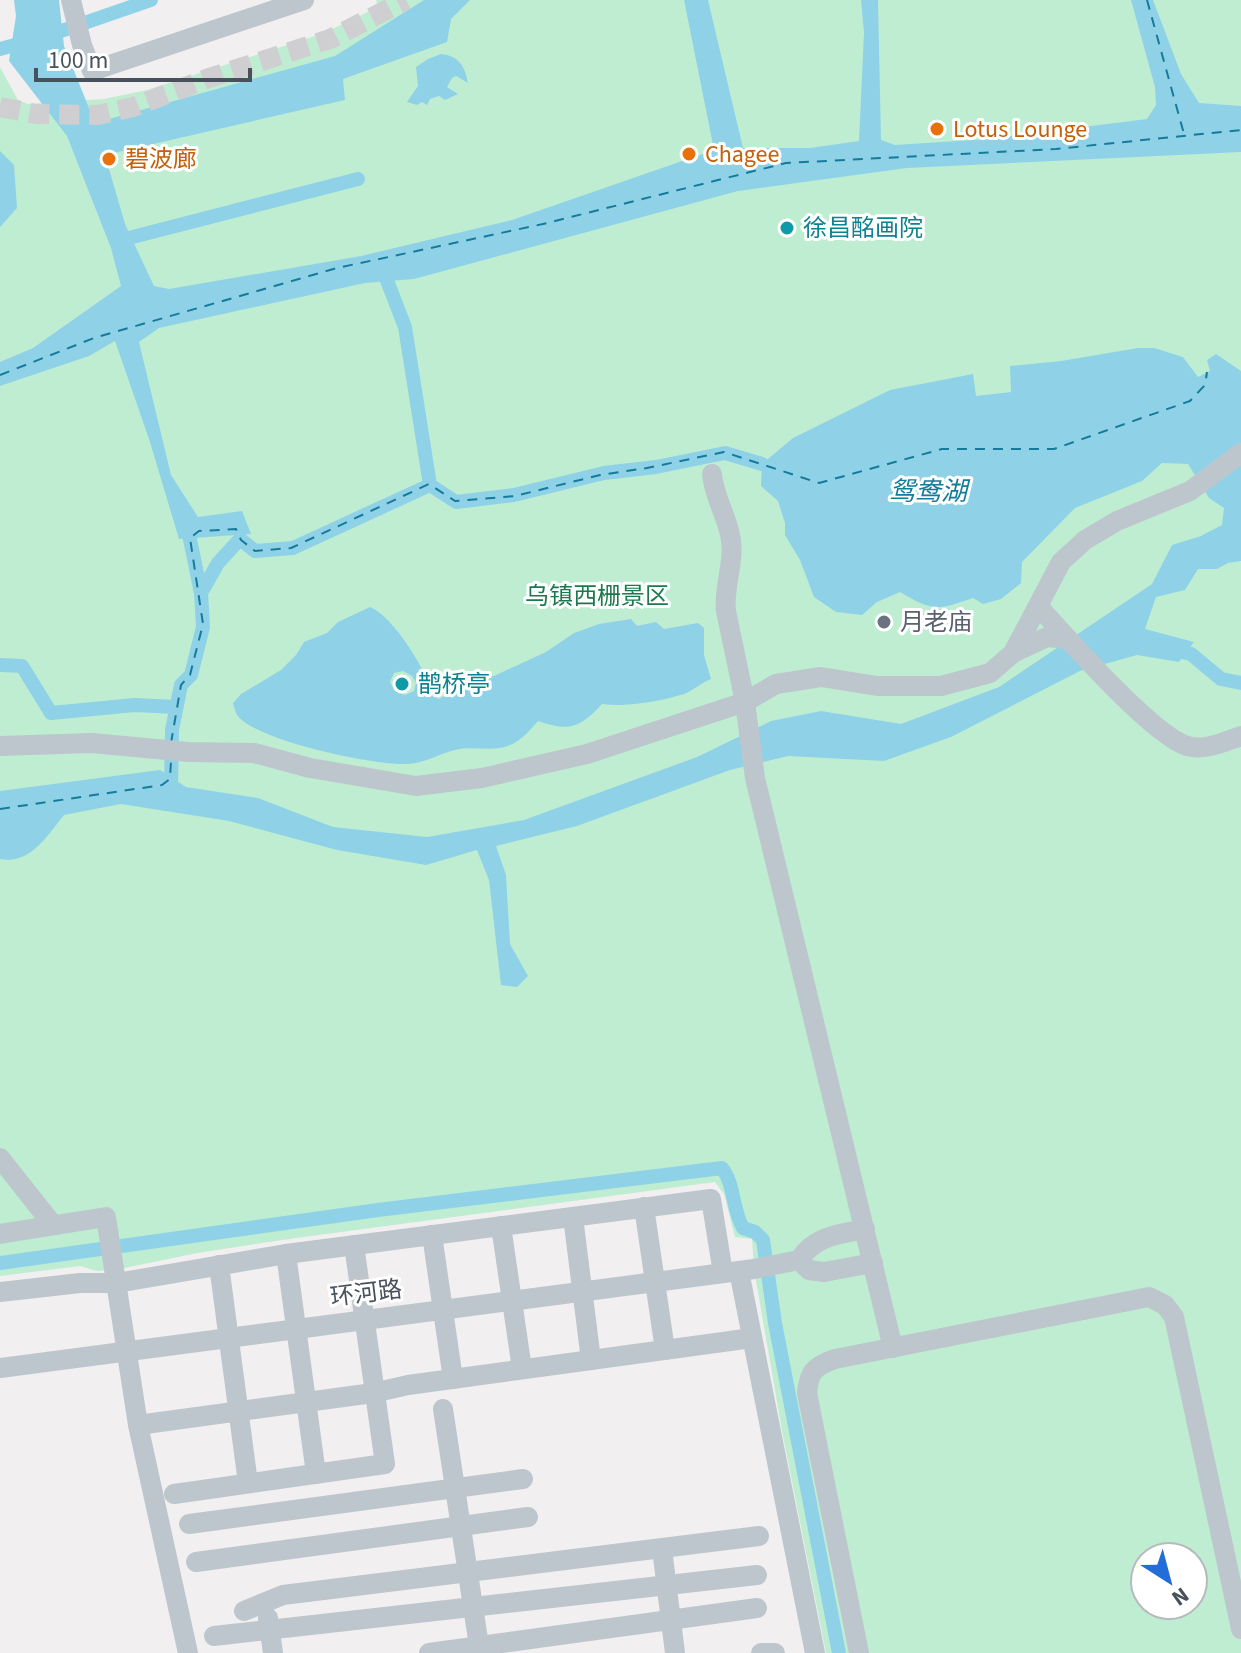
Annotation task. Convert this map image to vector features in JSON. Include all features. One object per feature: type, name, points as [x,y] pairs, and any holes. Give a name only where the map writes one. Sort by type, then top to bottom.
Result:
[{"type":"street","points":[[73,8],[92,71],[304,0]]},
{"type":"street","points":[[1013,653],[1061,562],[1085,540],[1117,521],[1190,491],[1241,453]]},
{"type":"street","points":[[712,474],[713,491],[731,536],[731,565],[724,596],[727,625],[745,702],[755,778],[893,1348]]},
{"type":"street","points":[[1039,607],[1154,724],[1185,745],[1196,748],[1212,746],[1240,737]]},
{"type":"street","points":[[0,746],[92,743],[188,752],[254,753],[310,768],[416,786],[482,778],[587,754],[745,702],[776,684],[821,677],[877,686],[941,686],[990,673],[1013,653],[1047,637],[1068,639]]},
{"type":"street","points":[[0,1138],[3,1149],[0,1156],[53,1225]]},
{"type":"street","points":[[0,1292],[80,1283],[117,1283],[286,1254],[711,1199],[738,1271],[815,1653]]},
{"type":"street","points":[[644,1207],[665,1350]]},
{"type":"street","points":[[0,1234],[106,1217],[138,1425],[188,1653]]},
{"type":"street","points":[[573,1217],[591,1360]]},
{"type":"street","points":[[501,1226],[522,1369]]},
{"type":"street","points":[[865,1229],[827,1236],[805,1250],[799,1260],[809,1270],[824,1272],[873,1263]]},
{"type":"street","points":[[432,1235],[453,1379]]},
{"type":"street","points":[[174,1494],[385,1464],[354,1245]]},
{"type":"street","points":[[286,1254],[316,1474]]},
{"type":"street","name":"环河路","points":[[0,1368],[738,1271],[799,1260]]},
{"type":"street","points":[[219,1265],[248,1483]]},
{"type":"street","points":[[859,1653],[807,1393],[808,1376],[817,1365],[1149,1297],[1165,1305],[1174,1317],[1234,1558],[1241,1629]]},
{"type":"street","points":[[138,1425],[752,1338]]},
{"type":"street","points":[[443,1409],[473,1606],[474,1649]]},
{"type":"street","points":[[189,1524],[523,1479]]},
{"type":"street","points":[[196,1562],[528,1517]]},
{"type":"street","points":[[244,1611],[283,1595],[759,1536]]},
{"type":"street","points":[[662,1549],[675,1653]]},
{"type":"street","points":[[214,1636],[757,1575]]},
{"type":"street","points":[[265,1602],[273,1653]]},
{"type":"street","points":[[429,1653],[757,1608]]},
{"type":"street","points":[[761,1653],[775,1653]]},
{"type":"green space","name":"乌镇西栅景区","points":[[376,0],[1241,0],[1241,1653],[826,1653],[782,1431],[754,1269],[752,1239],[735,1237],[724,1194],[715,1182],[296,1238],[197,1253],[115,1270],[97,1271],[80,1266],[0,1276],[0,67],[18,100],[28,104],[104,99],[147,90],[324,33],[378,7]]},
{"type":"water","points":[[14,0],[59,0],[64,46],[95,123],[335,56],[424,0],[470,0],[451,19],[447,42],[343,79],[345,100],[105,155],[125,224],[154,286],[169,289],[361,256],[512,220],[714,150],[684,0],[708,0],[743,148],[810,148],[859,141],[864,33],[861,0],[878,0],[881,140],[895,145],[989,139],[1147,119],[1156,105],[1155,87],[1131,0],[1153,0],[1181,74],[1199,103],[1241,106],[1241,152],[907,168],[738,191],[414,279],[365,283],[159,328],[139,342],[171,475],[198,517],[242,511],[251,534],[179,539],[115,341],[89,356],[0,386],[0,362],[33,348],[121,286],[111,248],[67,136],[9,61],[16,16]]},
{"type":"water","points":[[441,54],[460,63],[468,83],[456,76],[447,87],[458,94],[445,100],[439,96],[430,99],[427,105],[407,102],[418,86],[416,67]]},
{"type":"water","points":[[0,151],[14,165],[17,208],[0,227]]},
{"type":"water","name":"鸳鸯湖","points":[[1154,348],[1183,357],[1198,377],[1210,371],[1207,360],[1216,354],[1241,371],[1241,561],[1217,569],[1198,569],[1185,590],[1156,597],[1145,629],[1194,642],[1179,662],[1137,655],[1080,671],[951,737],[884,761],[788,756],[730,770],[577,826],[496,846],[506,875],[510,944],[528,976],[517,987],[501,985],[489,880],[477,850],[426,865],[337,850],[229,821],[121,804],[64,815],[29,853],[11,860],[0,859],[0,791],[160,770],[186,787],[258,798],[333,827],[427,837],[524,820],[697,757],[771,721],[821,711],[901,724],[999,687],[1152,584],[1172,545],[1201,536],[1222,525],[1224,508],[1209,498],[1188,464],[1162,463],[1142,481],[1075,508],[1022,562],[1021,583],[1001,599],[983,604],[973,598],[936,607],[920,603],[900,592],[877,602],[862,615],[836,612],[814,597],[800,560],[785,535],[785,523],[778,501],[761,486],[762,464],[793,438],[890,390],[973,374],[976,396],[1011,392],[1010,366]]},
{"type":"water","points":[[370,607],[379,612],[408,646],[433,696],[439,699],[447,694],[444,683],[458,673],[494,676],[546,652],[574,633],[599,624],[631,619],[637,626],[656,622],[664,629],[698,623],[704,628],[704,655],[711,679],[684,694],[664,699],[633,704],[602,704],[573,726],[538,721],[518,741],[503,747],[462,749],[408,764],[370,761],[317,750],[267,734],[248,725],[237,715],[233,703],[241,694],[281,670],[304,642],[327,633],[338,622]],"holes":[[[403,671],[412,676],[416,683],[414,691],[405,695],[395,691],[390,682],[394,673]]]},
{"type":"waterway","points":[[0,49],[151,0]]},
{"type":"waterway","points":[[117,241],[358,179]]},
{"type":"waterway","points":[[381,265],[405,327],[430,485],[456,502],[514,495],[604,473],[656,467],[725,453],[762,464]]},
{"type":"waterway","points":[[171,788],[172,730],[181,685],[191,675],[203,627],[201,593],[218,563],[240,539],[255,551],[293,548],[430,485]]},
{"type":"waterway","points":[[186,520],[201,593]]},
{"type":"waterway","points":[[1168,649],[1191,654],[1221,679],[1241,683]]},
{"type":"waterway","points":[[0,665],[22,666],[51,713],[135,705],[176,707]]},
{"type":"waterway","points":[[0,1263],[378,1210],[722,1168],[743,1228],[755,1232],[763,1240],[775,1323],[839,1653]]},
{"type":"ferry route","points":[[1147,0],[1184,134]]},
{"type":"ferry route","points":[[0,375],[94,338],[337,268],[543,224],[786,163],[1056,149],[1241,130]]},
{"type":"ferry route","points":[[171,743],[181,685],[190,675],[203,624],[190,538],[199,531],[236,529],[241,540],[255,551],[291,548],[429,484],[455,501],[515,496],[600,475],[724,452],[819,483],[942,449],[1054,449],[1190,401],[1205,385],[1207,372]]},
{"type":"ferry route","points":[[0,809],[162,785],[170,779],[171,761]]},
{"type":"tunnel","points":[[0,107],[36,114],[98,115],[133,107],[209,78],[330,39],[406,0]]},
{"type":"place","name":"Lotus Lounge","points":[[937,129]]},
{"type":"place","name":"Chagee","points":[[689,154]]},
{"type":"place","name":"碧波廊","points":[[109,159]]},
{"type":"place","name":"徐昌酩画院","points":[[787,228]]},
{"type":"place","name":"月老庙","points":[[884,622]]},
{"type":"place","name":"鹊桥亭","points":[[402,684]]}]
